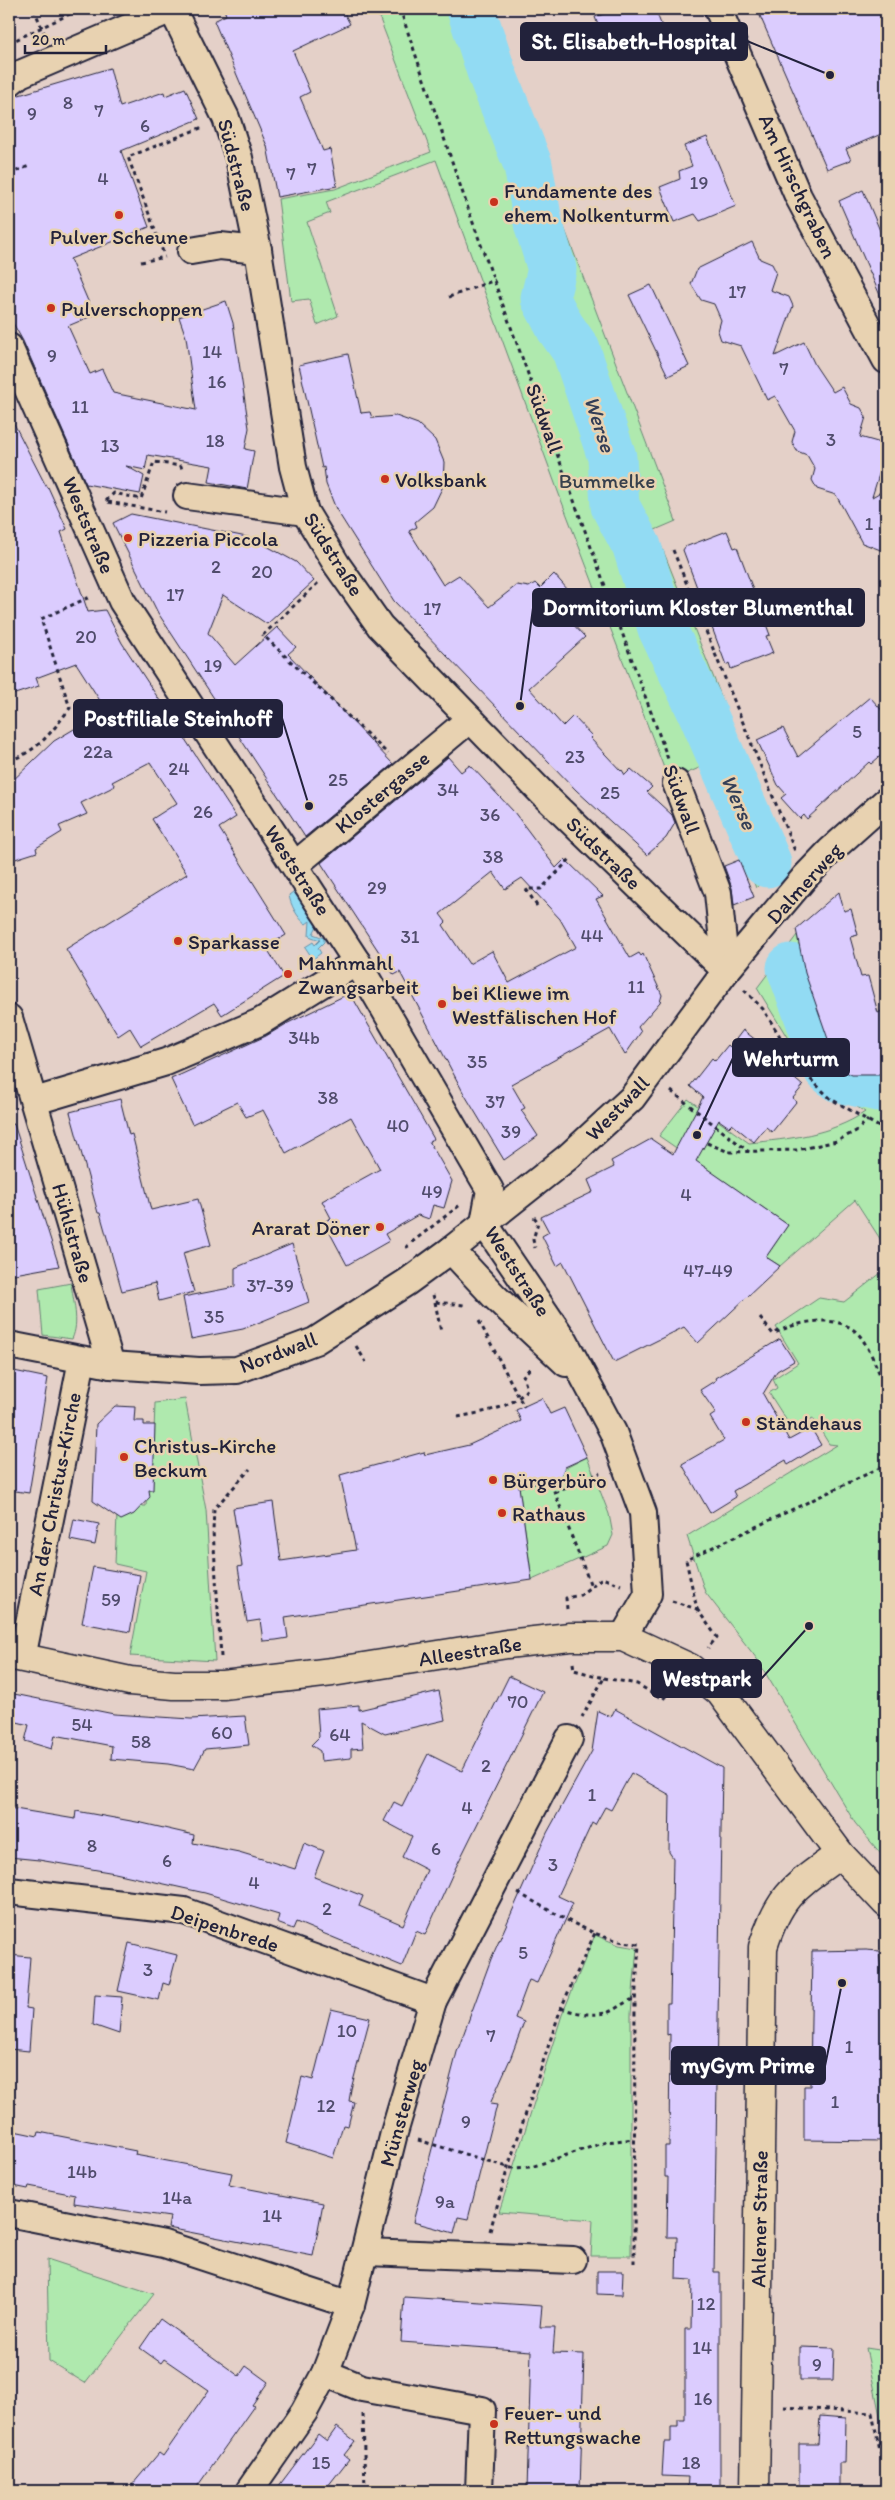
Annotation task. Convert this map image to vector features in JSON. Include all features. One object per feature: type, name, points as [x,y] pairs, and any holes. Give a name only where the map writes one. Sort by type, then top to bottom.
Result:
[{"type":"main road","name":"Alleestraße","points":[[15,1657],[130,1681],[174,1685],[223,1685],[332,1672],[507,1644],[570,1637],[623,1637],[690,1668],[720,1692],[840,1854],[886,1903]]},
{"type":"main road","name":"Ahlener Straße","points":[[755,2491],[763,1947],[772,1918],[791,1890],[840,1854]]},
{"type":"street","points":[[9,83],[20,74],[172,9]]},
{"type":"street","name":"Südstraße","points":[[172,9],[226,118],[239,158],[258,250],[293,467],[306,512],[337,565],[380,626],[590,839],[726,971]]},
{"type":"street","name":"Am Hirschgraben","points":[[718,9],[798,196],[886,360]]},
{"type":"street","points":[[191,251],[220,246],[258,250]]},
{"type":"street","name":"Weststraße","points":[[9,347],[78,498],[122,601],[357,962],[490,1190],[484,1223],[565,1342],[613,1432],[643,1512],[648,1594]]},
{"type":"street","points":[[187,496],[306,512]]},
{"type":"street","name":"Klostergasse","points":[[295,865],[470,719]]},
{"type":"street","name":"Südwall","points":[[676,783],[718,894],[726,971]]},
{"type":"street","name":"Dalmerweg","points":[[726,971],[805,877],[830,851],[886,801]]},
{"type":"street","points":[[35,1101],[166,1062],[260,1022],[357,962]]},
{"type":"street","name":"Westwall","points":[[484,1223],[568,1157],[632,1098],[726,971]]},
{"type":"street","name":"Hühlstraße","points":[[9,1018],[111,1364]]},
{"type":"street","name":"Nordwall","points":[[9,1345],[111,1364],[199,1371],[238,1370],[315,1341],[407,1282],[484,1223]]},
{"type":"street","name":"Weststraße","points":[[451,1250],[494,1296],[550,1346],[588,1385]]},
{"type":"street","name":"An der Christus-Kirche","points":[[15,1657],[82,1360]]},
{"type":"street","points":[[623,1637],[648,1594]]},
{"type":"street","name":"Münsterweg","points":[[249,2491],[304,2412],[325,2373],[351,2305],[366,2252],[394,2133],[433,2001],[569,1739]]},
{"type":"street","name":"Deipenbrede","points":[[9,1891],[184,1911],[433,2001]]},
{"type":"street","points":[[9,2213],[164,2244],[351,2305]]},
{"type":"street","points":[[366,2252],[573,2260]]},
{"type":"street","points":[[325,2373],[362,2388],[482,2410],[479,2491]]},
{"type":"path","points":[[34,9],[42,27]]},
{"type":"path","points":[[9,43],[80,9]]},
{"type":"path","name":"Südwall","points":[[400,9],[472,220],[496,280],[676,783]]},
{"type":"path","points":[[165,257],[128,157],[226,118]]},
{"type":"path","points":[[9,174],[29,166]]},
{"type":"path","points":[[141,262],[149,260]]},
{"type":"path","points":[[449,297],[496,280]]},
{"type":"path","points":[[105,502],[114,493],[142,499],[154,462],[181,466],[187,496]]},
{"type":"path","points":[[127,505],[139,508]]},
{"type":"path","points":[[673,550],[805,877]]},
{"type":"path","points":[[337,565],[263,636],[389,756]]},
{"type":"path","points":[[9,761],[27,754],[50,734],[70,708],[41,619],[115,585]]},
{"type":"path","points":[[537,906],[526,889],[541,889],[590,839]]},
{"type":"path","points":[[726,971],[763,1009],[800,1069],[831,1098],[886,1132]]},
{"type":"path","points":[[650,1074],[750,1152]]},
{"type":"path","points":[[707,1142],[728,1152],[818,1146],[849,1134],[868,1120]]},
{"type":"path","points":[[435,1302],[441,1332]]},
{"type":"path","points":[[760,1318],[773,1334],[785,1328],[816,1321],[846,1324],[860,1336],[886,1388]]},
{"type":"path","points":[[458,1417],[489,1410],[520,1399],[526,1389],[523,1376],[550,1346]]},
{"type":"path","points":[[648,1594],[697,1609],[686,1560],[886,1466]]},
{"type":"path","points":[[223,1685],[213,1531],[214,1509],[250,1469]]},
{"type":"path","points":[[555,1493],[598,1474]]},
{"type":"path","points":[[551,1483],[591,1586]]},
{"type":"path","points":[[569,1739],[604,1678],[574,1670]]},
{"type":"path","points":[[494,1881],[594,1933],[622,1943],[639,1944],[635,1999],[634,2262]]},
{"type":"path","points":[[483,2257],[508,2167],[561,2008],[594,1933]]},
{"type":"path","points":[[561,2008],[576,2013],[606,2013],[626,2001],[635,1999]]},
{"type":"path","points":[[394,2133],[508,2167],[531,2167],[606,2142],[634,2139]]},
{"type":"path","points":[[362,2388],[365,2491]]},
{"type":"path","points":[[756,2405],[872,2413],[886,2479]]},
{"type":"green space","name":"Bummelke","points":[[376,9],[481,9],[676,521],[655,530],[785,857],[756,888],[706,765],[669,781],[560,497],[436,160],[326,202],[330,213],[307,222],[338,316],[317,325],[309,299],[291,301],[278,199],[335,189],[431,152]]},
{"type":"green space","points":[[797,935],[805,973],[836,1062],[847,1071],[859,1076],[886,1074],[886,1248],[855,1200],[780,1266],[766,1257],[788,1225],[659,1136],[688,1099],[749,1143],[809,1135],[824,1131],[852,1120],[865,1112],[831,1090],[806,1068],[757,988]]},
{"type":"green space","points":[[886,1269],[886,1860],[855,1823],[757,1659],[705,1592],[687,1536],[837,1445],[829,1444],[813,1418],[792,1429],[769,1393],[777,1388],[773,1379],[798,1363],[776,1327],[819,1298],[844,1302]]},
{"type":"green space","points":[[71,1283],[76,1319],[72,1339],[43,1335],[39,1289]]},
{"type":"green space","points":[[185,1399],[206,1510],[215,1661],[130,1656],[146,1571],[115,1564],[117,1514],[137,1506],[146,1506],[147,1490],[152,1490],[155,1403]]},
{"type":"green space","points":[[587,1457],[609,1514],[613,1535],[608,1546],[532,1580],[519,1488],[541,1479],[544,1487],[559,1480],[560,1477],[556,1473]]},
{"type":"green space","points":[[595,1935],[619,1945],[637,1948],[631,2014],[631,2256],[591,2256],[593,2220],[499,2212],[562,2015]]},
{"type":"green space","points":[[47,2259],[154,2294],[85,2383],[49,2361]]},
{"type":"green space","points":[[866,2348],[886,2351],[886,2445]]},
{"type":"water","points":[[297,889],[318,924],[313,934],[324,938],[324,942],[318,948],[321,953],[313,959],[305,947],[313,942],[315,945],[320,940],[309,936],[310,921],[306,924],[303,922],[293,907],[289,895]]},
{"type":"building","points":[[224,9],[342,9],[350,24],[293,51],[310,92],[300,97],[323,151],[330,149],[337,186],[277,197],[267,146],[214,21],[226,15]]},
{"type":"building","points":[[618,9],[655,9],[663,29],[607,49],[595,17]]},
{"type":"building","points":[[757,9],[886,9],[886,132],[846,149],[851,160],[827,169]]},
{"type":"building","points":[[110,68],[120,107],[164,92],[165,96],[185,88],[199,119],[121,151],[149,227],[70,259],[94,315],[68,326],[90,374],[102,369],[113,393],[196,410],[186,337],[179,317],[226,301],[233,323],[249,428],[245,449],[254,451],[247,489],[209,482],[212,466],[148,455],[145,470],[126,466],[144,476],[140,494],[86,484],[23,341],[9,316],[9,98]]},
{"type":"building","points":[[707,137],[736,206],[700,221],[695,214],[674,222],[660,187],[680,179],[679,171],[692,166],[684,146]]},
{"type":"building","points":[[863,190],[886,245],[886,309],[839,201]]},
{"type":"building","points":[[752,242],[760,259],[772,264],[776,272],[770,290],[789,297],[793,306],[775,356],[804,342],[815,365],[833,392],[842,387],[851,404],[861,408],[866,417],[860,437],[881,443],[886,452],[872,497],[886,489],[886,552],[862,543],[836,495],[817,489],[812,480],[815,469],[807,455],[797,451],[792,442],[795,431],[775,396],[767,400],[741,346],[721,340],[718,331],[721,320],[714,304],[701,300],[691,284],[697,269]]},
{"type":"building","points":[[651,285],[689,366],[668,376],[629,295]]},
{"type":"building","points":[[348,354],[361,413],[370,412],[372,418],[396,416],[418,424],[435,440],[444,462],[443,486],[433,507],[415,522],[417,527],[409,531],[443,585],[459,575],[489,607],[517,585],[529,587],[535,583],[540,588],[554,574],[568,590],[561,597],[576,612],[568,619],[585,637],[529,688],[563,726],[573,716],[592,736],[590,738],[625,775],[631,769],[652,787],[647,792],[672,815],[675,823],[666,838],[647,855],[576,790],[394,601],[336,509],[326,484],[324,467],[322,468],[299,365]]},
{"type":"building","points":[[9,414],[48,487],[67,529],[61,532],[88,612],[105,610],[122,643],[236,817],[219,828],[286,935],[266,947],[284,976],[222,1015],[214,1003],[141,1046],[130,1028],[118,1036],[66,949],[187,874],[152,819],[177,803],[150,762],[112,782],[115,786],[81,803],[87,814],[59,826],[62,832],[36,848],[37,852],[9,861],[9,784],[54,741],[106,710],[76,663],[36,678],[39,686],[9,696]]},
{"type":"building","points":[[131,514],[252,538],[296,562],[314,581],[267,624],[223,595],[208,633],[235,665],[277,627],[296,647],[288,654],[393,764],[305,837],[158,613],[113,523]]},
{"type":"building","points":[[727,531],[734,548],[737,547],[757,600],[770,635],[766,636],[773,653],[731,669],[729,663],[726,665],[683,550],[685,547]]},
{"type":"building","points":[[870,697],[886,715],[886,751],[871,764],[869,762],[807,819],[804,815],[800,819],[781,798],[786,794],[778,785],[757,740],[783,728],[798,757]]},
{"type":"building","points":[[448,757],[461,772],[470,765],[514,812],[556,868],[565,859],[603,896],[596,899],[630,958],[639,953],[641,956],[643,954],[662,995],[660,1002],[638,1027],[641,1032],[625,1055],[610,1029],[511,1084],[525,1108],[521,1110],[538,1136],[504,1160],[463,1092],[400,972],[394,975],[321,863]],"holes":[[[493,872],[505,889],[522,878],[560,919],[576,947],[509,983],[492,951],[469,964],[443,925],[446,922],[440,914]]]},
{"type":"building","points":[[739,860],[754,897],[734,905],[732,888],[724,866]]},
{"type":"building","points":[[839,892],[844,911],[851,909],[858,935],[850,937],[861,977],[868,976],[878,1013],[886,1009],[886,1075],[852,1075],[842,1070],[836,1062],[805,973],[796,929]]},
{"type":"building","points":[[350,993],[434,1139],[429,1141],[452,1181],[444,1208],[433,1205],[429,1219],[418,1215],[385,1234],[389,1241],[347,1265],[324,1222],[331,1218],[322,1201],[380,1169],[351,1117],[286,1153],[263,1110],[246,1117],[237,1102],[192,1124],[171,1079],[266,1036],[288,1023]]},
{"type":"building","points":[[743,1030],[785,1063],[782,1068],[803,1086],[793,1098],[796,1102],[772,1132],[766,1127],[754,1142],[732,1124],[729,1127],[719,1120],[696,1161],[788,1225],[766,1257],[780,1266],[698,1343],[684,1327],[614,1362],[563,1262],[557,1266],[542,1236],[549,1232],[541,1217],[593,1192],[588,1180],[614,1167],[611,1161],[651,1139],[673,1154],[703,1097],[690,1086],[712,1058],[715,1061],[728,1045],[730,1047]]},
{"type":"building","points":[[120,1099],[129,1135],[132,1134],[151,1210],[198,1199],[211,1245],[183,1253],[194,1292],[159,1301],[155,1283],[122,1291],[70,1112]]},
{"type":"building","points":[[14,1124],[59,1266],[9,1275],[9,1125]]},
{"type":"building","points":[[292,1244],[309,1302],[243,1329],[191,1339],[183,1297],[235,1287],[235,1268]]},
{"type":"building","name":"Ständehaus","points":[[780,1339],[794,1361],[777,1371],[763,1394],[789,1440],[811,1428],[821,1445],[788,1465],[786,1460],[733,1491],[736,1497],[710,1513],[682,1464],[724,1440],[710,1417],[716,1413],[700,1390],[716,1380],[715,1378]]},
{"type":"building","points":[[9,1370],[48,1378],[29,1493],[9,1490]]},
{"type":"building","name":"Rathaus","points":[[542,1398],[550,1414],[564,1408],[587,1457],[565,1467],[559,1480],[545,1487],[518,1479],[532,1580],[285,1617],[288,1638],[276,1640],[263,1641],[260,1620],[247,1622],[238,1567],[242,1566],[233,1508],[273,1502],[281,1561],[356,1550],[340,1475],[424,1452],[425,1455],[469,1445],[521,1421],[516,1410]]},
{"type":"building","name":"Christus-Kirche Beckum","points":[[115,1406],[135,1407],[134,1421],[144,1421],[144,1425],[155,1425],[153,1490],[149,1490],[150,1497],[134,1514],[121,1520],[93,1501],[96,1424]]},
{"type":"building","points":[[74,1519],[99,1524],[95,1545],[70,1540]]},
{"type":"building","points":[[93,1567],[140,1575],[130,1632],[82,1623]]},
{"type":"building","points":[[509,1676],[543,1692],[453,1873],[425,1935],[416,1931],[402,1966],[296,1922],[293,1929],[277,1923],[279,1915],[205,1893],[115,1873],[39,1860],[9,1857],[9,1808],[75,1819],[76,1811],[142,1823],[194,1835],[193,1843],[239,1852],[295,1869],[304,1843],[324,1851],[314,1877],[363,1896],[359,1906],[403,1925],[427,1870],[402,1857],[412,1836],[384,1821],[394,1802],[402,1806],[428,1754],[462,1771]]},
{"type":"building","points":[[439,1691],[445,1720],[385,1734],[361,1721],[363,1748],[351,1749],[351,1758],[321,1761],[320,1751],[311,1745],[319,1737],[317,1709],[359,1705],[359,1710]]},
{"type":"building","points":[[9,1693],[114,1714],[191,1719],[245,1716],[249,1745],[205,1749],[194,1769],[168,1764],[111,1759],[112,1746],[55,1735],[52,1749],[25,1741],[29,1725],[9,1720]]},
{"type":"building","points":[[615,1709],[722,1768],[714,2272],[720,2272],[720,2491],[687,2491],[688,2477],[662,2476],[664,2442],[671,2442],[671,2427],[678,2427],[678,2420],[685,2420],[685,2329],[691,2329],[692,2280],[676,2279],[677,2237],[667,2237],[668,2177],[665,2177],[665,2146],[669,2146],[670,2034],[667,2035],[667,2003],[670,2003],[673,1858],[669,1852],[670,1795],[631,1773],[611,1810],[605,1807],[595,1825],[592,1823],[558,1896],[573,1903],[537,1983],[529,1980],[515,2018],[524,2022],[490,2104],[497,2105],[468,2219],[458,2217],[454,2233],[413,2222],[457,2052],[491,1959],[547,1833],[592,1751],[598,1711],[611,1717]]},
{"type":"building","points":[[129,1943],[177,1955],[169,1985],[163,1983],[159,2000],[118,1991]]},
{"type":"building","points":[[812,1951],[879,1951],[886,2017],[886,2141],[804,2140],[804,2086],[810,2086]]},
{"type":"building","points":[[9,1955],[30,1957],[26,2008],[32,2009],[29,2051],[9,2049]]},
{"type":"building","points":[[95,1995],[122,1997],[119,2034],[93,2025]]},
{"type":"building","points":[[331,2009],[370,2018],[351,2089],[349,2101],[354,2102],[348,2126],[343,2125],[333,2158],[286,2143],[302,2077],[313,2080]]},
{"type":"building","points":[[9,2130],[38,2136],[39,2132],[136,2151],[135,2155],[232,2173],[229,2185],[323,2203],[313,2256],[168,2228],[170,2217],[74,2203],[75,2195],[29,2186],[28,2189],[9,2185]]},
{"type":"building","points":[[597,2271],[623,2271],[622,2295],[597,2294]]},
{"type":"building","points":[[404,2297],[542,2306],[540,2327],[555,2327],[553,2353],[584,2354],[580,2491],[527,2491],[531,2351],[401,2342]]},
{"type":"building","points":[[160,2319],[239,2376],[246,2366],[268,2382],[252,2405],[254,2406],[194,2491],[127,2491],[159,2453],[163,2456],[209,2390],[164,2359],[161,2363],[140,2348]]},
{"type":"building","points":[[800,2347],[834,2348],[833,2380],[800,2380]]},
{"type":"building","points":[[820,2416],[846,2418],[845,2463],[839,2463],[839,2491],[799,2491],[799,2444],[818,2444]]},
{"type":"building","points":[[337,2427],[355,2441],[344,2455],[349,2459],[324,2491],[275,2491],[318,2434],[327,2441]]},
{"type":"waterway","name":"Werse","points":[[471,9],[492,74],[528,165],[538,223],[552,269],[545,298],[560,327],[576,350],[612,457],[615,506],[637,547],[662,628],[702,712],[767,863]]},
{"type":"waterway","name":"Werse","points":[[791,968],[828,1069],[839,1078],[886,1089]]},
{"type":"place","name":"St. Elisabeth-Hospital","points":[[830,75]]},
{"type":"place","name":"Fundamente des ehem. Nolkenturm","points":[[494,202]]},
{"type":"place","name":"Pulver Scheune","points":[[119,215]]},
{"type":"place","name":"Pulverschoppen","points":[[51,308]]},
{"type":"place","name":"Volksbank","points":[[385,479]]},
{"type":"place","name":"Pizzeria Piccola","points":[[128,538]]},
{"type":"place","name":"Dormitorium Kloster Blumenthal","points":[[520,706]]},
{"type":"place","name":"Postfiliale Steinhoff","points":[[309,806]]},
{"type":"place","name":"Sparkasse","points":[[178,941]]},
{"type":"place","name":"Mahnmahl Zwangsarbeit","points":[[288,974]]},
{"type":"place","name":"bei Kliewe im Westfälischen Hof","points":[[442,1004]]},
{"type":"place","name":"Wehrturm","points":[[697,1135]]},
{"type":"place","name":"Ararat Döner","points":[[380,1227]]},
{"type":"place","name":"Ständehaus","points":[[746,1422]]},
{"type":"place","name":"Christus-Kirche Beckum","points":[[124,1457]]},
{"type":"place","name":"Bürgerbüro","points":[[493,1480]]},
{"type":"place","name":"Rathaus","points":[[502,1513]]},
{"type":"place","name":"Westpark","points":[[809,1626]]},
{"type":"place","name":"myGym Prime","points":[[842,1983]]},
{"type":"place","name":"Feuer- und Rettungswache","points":[[494,2424]]}]
